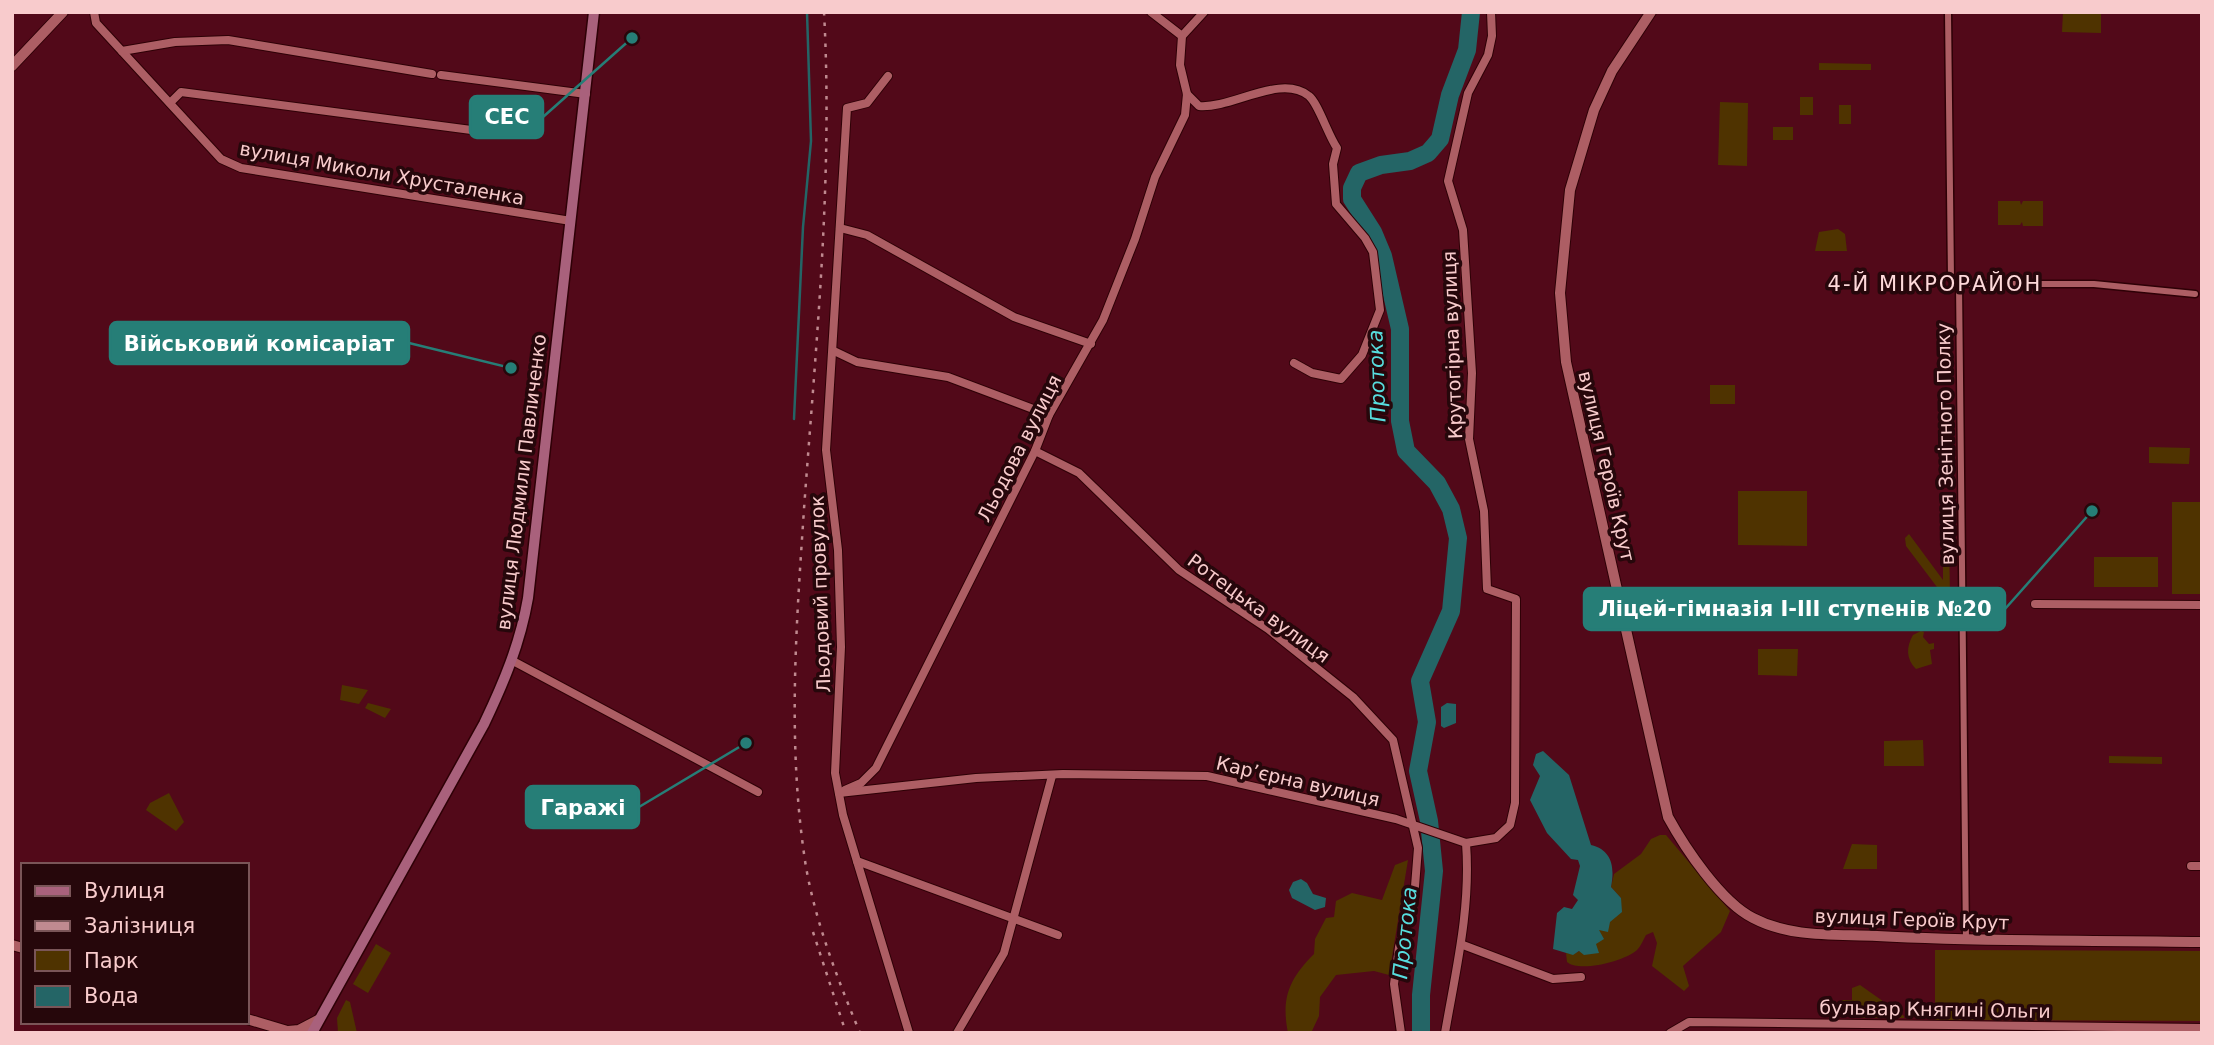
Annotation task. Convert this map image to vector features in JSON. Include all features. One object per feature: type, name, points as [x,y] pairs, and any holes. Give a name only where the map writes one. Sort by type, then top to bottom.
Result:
[{"type":"main road","name":"вулиця Людмили Павличенко","points":[[312,1033],[484,724],[513,661],[528,598],[594,12]]},
{"type":"street","points":[[12,66],[63,12]]},
{"type":"street","name":"вулиця Миколи Хрусталенка","points":[[94,12],[96,23],[221,159],[241,168],[571,221]]},
{"type":"street","points":[[1151,12],[1182,36],[1204,12]]},
{"type":"street","name":"Крутогірна вулиця","points":[[1466,843],[1496,838],[1510,825],[1515,803],[1516,599],[1487,589],[1484,511],[1469,439],[1472,373],[1463,230],[1448,181],[1468,93],[1488,55],[1492,36],[1491,12]]},
{"type":"street","name":"вулиця Героїв Крут","points":[[1651,12],[1612,71],[1594,110],[1570,190],[1560,292],[1566,362],[1668,817],[1682,844],[1729,899],[1750,917],[1783,932],[1966,940],[2202,943]]},
{"type":"street","name":"вулиця Зенітного Полку","points":[[1948,12],[1950,262],[1951,279],[1959,284],[1966,940]]},
{"type":"street","name":"Льодова вулиця","points":[[839,793],[861,783],[876,768],[1035,451],[1049,415],[1091,344],[1135,239],[1155,177],[1185,115],[1187,94],[1180,65],[1182,36]]},
{"type":"street","points":[[122,51],[175,42],[228,40],[436,75],[586,94]]},
{"type":"street","name":"Льодовий провулок","points":[[888,76],[867,103],[847,108],[826,450],[838,550],[841,647],[835,773],[857,861],[909,1033]]},
{"type":"street","points":[[1187,94],[1199,106],[1214,107],[1275,87],[1295,90],[1310,96],[1337,148],[1333,164],[1336,204],[1365,238],[1373,252],[1380,310],[1362,355],[1341,379],[1312,373],[1294,363]]},
{"type":"street","points":[[170,103],[181,92],[479,131]]},
{"type":"street","points":[[840,228],[867,235],[1014,317],[1091,344]]},
{"type":"street","points":[[1959,284],[2094,284],[2195,294]]},
{"type":"street","points":[[834,351],[857,362],[948,377],[1049,415]]},
{"type":"street","name":"Ротецька вулиця","points":[[1035,451],[1079,473],[1179,570],[1268,629],[1353,697],[1393,740],[1413,827]]},
{"type":"street","points":[[2035,604],[2202,605]]},
{"type":"street","points":[[513,661],[758,792]]},
{"type":"street","points":[[957,1033],[1004,953],[1052,776]]},
{"type":"street","name":"Карʼєрна вулиця","points":[[839,793],[976,778],[1207,776],[1359,810],[1466,843]]},
{"type":"street","points":[[1401,1033],[1394,984],[1399,947],[1414,900],[1418,848],[1413,827]]},
{"type":"street","points":[[1445,1033],[1463,945],[1468,867],[1466,843]]},
{"type":"street","points":[[857,861],[1058,935]]},
{"type":"street","points":[[2191,866],[2202,866]]},
{"type":"street","points":[[1463,945],[1553,978],[1581,977]]},
{"type":"street","points":[[248,1019],[290,1032],[308,1027],[318,1020],[322,1033]]},
{"type":"street","name":"бульвар Княгині Ольги","points":[[1670,1033],[1689,1021],[2202,1028]]},
{"type":"green space","points":[[2063,12],[2101,12],[2101,33],[2062,32]]},
{"type":"green space","points":[[1819,63],[1871,64],[1871,70],[1819,70]]},
{"type":"green space","points":[[1800,97],[1813,97],[1813,115],[1800,115]]},
{"type":"green space","points":[[1720,102],[1748,103],[1747,166],[1718,165]]},
{"type":"green space","points":[[1839,105],[1851,105],[1851,124],[1839,124]]},
{"type":"green space","points":[[1773,127],[1793,127],[1793,140],[1773,140]]},
{"type":"green space","points":[[1998,201],[2020,201],[2021,205],[2023,201],[2043,201],[2043,226],[2023,226],[2022,222],[2020,225],[1998,225]]},
{"type":"green space","points":[[1838,229],[1845,234],[1847,251],[1815,251],[1819,232]]},
{"type":"green space","points":[[1710,385],[1735,385],[1735,404],[1710,404]]},
{"type":"green space","points":[[2149,447],[2190,448],[2189,464],[2149,463]]},
{"type":"green space","points":[[1738,491],[1807,491],[1807,546],[1738,545]]},
{"type":"green space","points":[[2172,502],[2202,502],[2202,594],[2172,594]]},
{"type":"green space","points":[[1909,534],[1943,580],[1943,540],[1949,538],[1950,596],[1946,599],[1906,546],[1905,538]]},
{"type":"green space","points":[[2094,557],[2158,557],[2158,587],[2094,587]]},
{"type":"green space","points":[[1921,631],[1929,644],[1934,643],[1934,649],[1930,650],[1932,664],[1916,669],[1910,661],[1908,648],[1913,635]]},
{"type":"green space","points":[[1758,649],[1798,649],[1797,676],[1758,675]]},
{"type":"green space","points":[[342,685],[368,690],[359,704],[340,700]]},
{"type":"green space","points":[[368,703],[391,709],[385,718],[365,708]]},
{"type":"green space","points":[[1923,740],[1924,766],[1884,766],[1884,741]]},
{"type":"green space","points":[[2109,756],[2162,757],[2162,764],[2109,763]]},
{"type":"green space","points":[[169,793],[184,822],[176,831],[146,810],[150,803]]},
{"type":"green space","points":[[1666,835],[1730,911],[1721,932],[1683,966],[1689,986],[1684,991],[1652,966],[1657,943],[1653,932],[1646,935],[1637,950],[1623,958],[1591,966],[1567,962],[1566,953],[1573,954],[1596,944],[1598,930],[1610,922],[1621,898],[1611,887],[1614,874],[1641,854],[1651,839]]},
{"type":"green space","points":[[1852,844],[1877,845],[1877,869],[1843,869]]},
{"type":"green space","points":[[1408,860],[1389,975],[1374,971],[1336,975],[1320,997],[1319,1016],[1311,1033],[1288,1033],[1286,1009],[1289,990],[1298,972],[1314,954],[1315,939],[1326,918],[1334,917],[1336,901],[1352,893],[1382,900],[1395,865]]},
{"type":"green space","points":[[376,944],[391,953],[368,993],[353,984]]},
{"type":"green space","points":[[1935,950],[2202,951],[2202,1021],[1935,1020]]},
{"type":"green space","points":[[1860,985],[1904,1018],[1857,1018],[1843,1014],[1840,1004],[1842,1000],[1852,1000],[1852,988]]},
{"type":"green space","points":[[346,1000],[350,1002],[357,1033],[338,1033],[337,1018]]},
{"type":"water","points":[[1447,703],[1456,704],[1456,723],[1444,728],[1441,726],[1441,707]]},
{"type":"water","points":[[1543,751],[1569,775],[1591,845],[1608,855],[1613,873],[1611,887],[1621,898],[1622,912],[1610,922],[1608,932],[1599,930],[1604,939],[1596,944],[1599,953],[1584,955],[1579,951],[1573,955],[1553,949],[1557,913],[1564,907],[1572,909],[1578,900],[1573,895],[1580,866],[1578,860],[1571,859],[1547,833],[1530,800],[1540,776],[1533,765],[1536,754]]},
{"type":"water","points":[[1301,879],[1307,883],[1313,894],[1326,898],[1325,907],[1315,910],[1292,898],[1289,890],[1293,882]]},
{"type":"waterway","points":[[794,419],[803,227],[811,141],[807,12]]},
{"type":"waterway","name":"Протока","points":[[1421,1033],[1421,995],[1434,871],[1429,821],[1418,771],[1427,722],[1420,681],[1451,611],[1458,538],[1451,509],[1437,483],[1406,451],[1400,421],[1400,329],[1383,256],[1373,232],[1352,199],[1352,188],[1359,173],[1381,165],[1410,161],[1428,153],[1440,139],[1450,95],[1467,50],[1471,12]]},
{"type":"railway","points":[[824,12],[825,198],[798,599],[795,733],[800,822],[810,888],[828,952],[860,1033]]},
{"type":"railway","points":[[813,932],[846,1033]]},
{"type":"place","name":"СЕС","points":[[632,38]]},
{"type":"place","name":"Військовий комісаріат","points":[[511,368]]},
{"type":"place","name":"Ліцей-гімназія I-III ступенів №20","points":[[2092,511]]},
{"type":"place","name":"Гаражі","points":[[746,743]]},
{"type":"district","name":"4-Й МІКРОРАЙОН","points":[[1935,284]]}]
